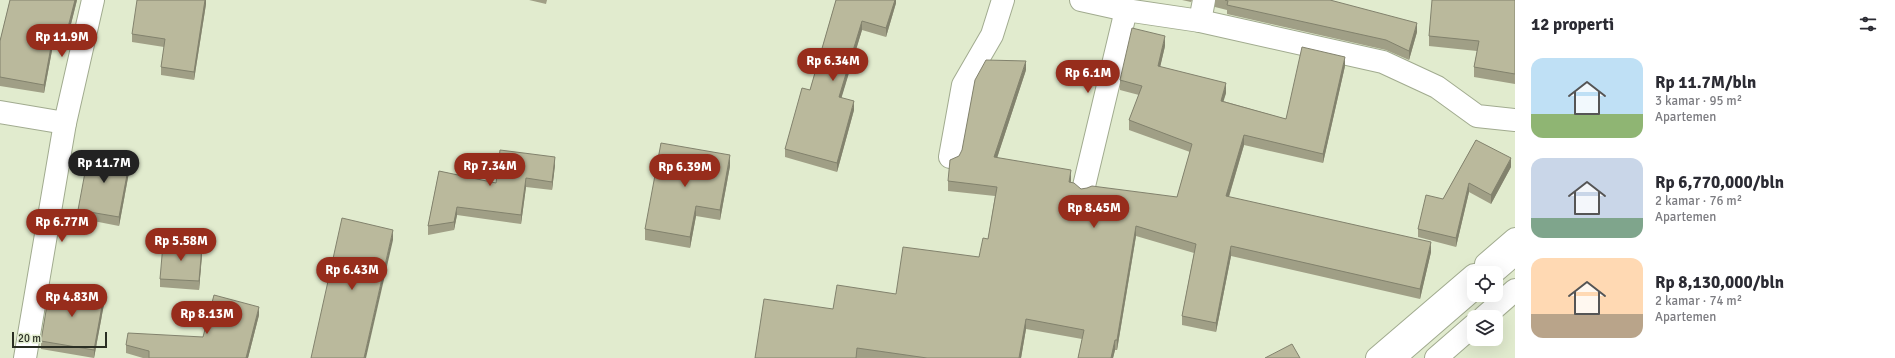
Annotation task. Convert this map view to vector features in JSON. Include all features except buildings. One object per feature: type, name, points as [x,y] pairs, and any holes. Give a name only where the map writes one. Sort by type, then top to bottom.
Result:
[{"type":"street","points":[[25,358],[65,123],[93,0]]},
{"type":"street","points":[[950,157],[963,85],[992,35],[1003,0]]},
{"type":"street","points":[[1081,0],[1126,10],[1200,22],[1383,62],[1437,87],[1477,116],[1515,120]]},
{"type":"street","points":[[1200,22],[1204,0]]},
{"type":"street","points":[[1084,186],[1126,10]]},
{"type":"street","points":[[0,112],[65,123]]},
{"type":"street","points":[[1484,266],[1515,239]]},
{"type":"street","points":[[1501,266],[1515,254]]},
{"type":"street","points":[[1377,358],[1467,281]]},
{"type":"street","points":[[1492,310],[1515,290]]},
{"type":"street","points":[[1394,358],[1467,295]]},
{"type":"street","points":[[1436,358],[1467,332]]}]
